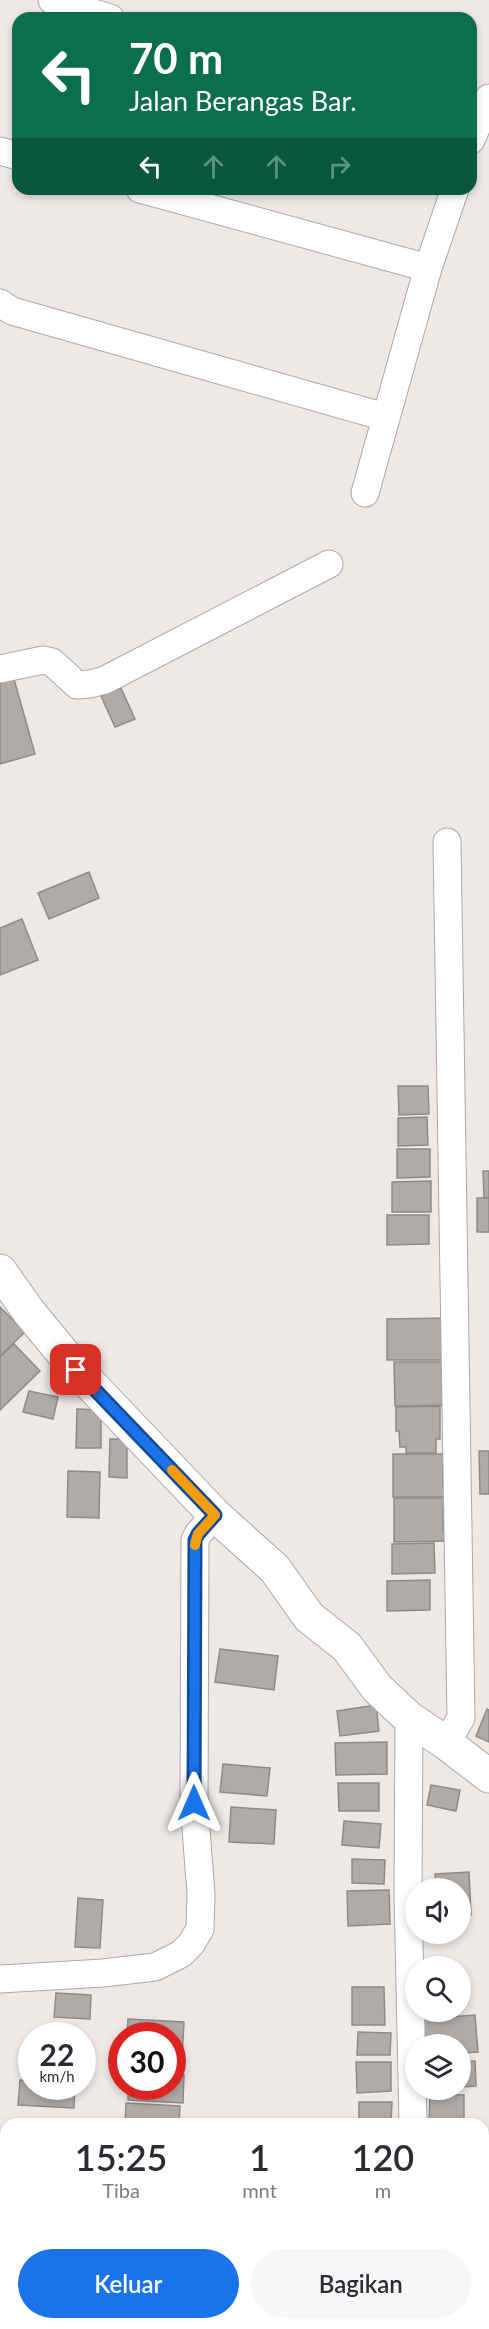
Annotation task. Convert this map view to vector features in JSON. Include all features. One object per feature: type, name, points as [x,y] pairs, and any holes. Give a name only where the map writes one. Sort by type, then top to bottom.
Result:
[{"type":"main road","points":[[0,1271],[29,1312],[76,1370],[215,1515],[274,1569],[309,1617],[347,1647],[377,1688],[410,1718],[489,1776]]},
{"type":"street","points":[[52,0],[91,12]]},
{"type":"street","points":[[477,123],[489,98]]},
{"type":"street","points":[[162,195],[428,268]]},
{"type":"street","points":[[365,493],[428,268],[453,195]]},
{"type":"street","points":[[0,303],[12,311],[385,417]]},
{"type":"street","points":[[0,669],[43,660],[52,662],[77,685],[105,680],[329,564]]},
{"type":"street","points":[[446,1743],[461,1718],[447,842]]},
{"type":"street","points":[[0,1979],[103,1973],[155,1966],[180,1954],[191,1944],[200,1929],[201,1894],[194,1803],[195,1540],[215,1515]]},
{"type":"street","points":[[410,1718],[408,1894],[413,2118]]},
{"type":"building","points":[[14,679],[35,754],[0,764],[0,683]]},
{"type":"building","points":[[121,688],[135,719],[115,727],[101,696]]},
{"type":"building","points":[[89,872],[99,898],[49,919],[38,893]]},
{"type":"building","points":[[22,919],[38,960],[0,975],[0,928]]},
{"type":"building","points":[[398,1086],[428,1086],[429,1114],[399,1115]]},
{"type":"building","points":[[427,1117],[428,1145],[398,1146],[398,1118]]},
{"type":"building","points":[[397,1149],[430,1149],[430,1177],[397,1178]]},
{"type":"building","points":[[483,1171],[489,1171],[489,1198],[484,1198]]},
{"type":"building","points":[[431,1181],[431,1212],[392,1212],[392,1182]]},
{"type":"building","points":[[477,1198],[489,1198],[489,1232],[477,1232]]},
{"type":"building","points":[[387,1215],[429,1215],[429,1244],[387,1245]]},
{"type":"building","points":[[0,1307],[25,1332],[0,1356]]},
{"type":"building","points":[[448,1318],[448,1360],[387,1360],[387,1319]]},
{"type":"building","points":[[14,1344],[40,1371],[0,1410],[0,1357]]},
{"type":"building","points":[[394,1362],[453,1362],[454,1405],[395,1406]]},
{"type":"building","points":[[29,1391],[58,1397],[53,1419],[23,1412]]},
{"type":"building","points":[[440,1406],[440,1439],[436,1439],[436,1453],[406,1453],[406,1447],[400,1447],[399,1431],[396,1431],[396,1407]]},
{"type":"building","points":[[77,1409],[101,1410],[101,1448],[76,1448]]},
{"type":"building","points":[[110,1439],[127,1439],[127,1478],[109,1477]]},
{"type":"building","points":[[479,1451],[489,1451],[489,1494],[480,1494]]},
{"type":"building","points":[[393,1454],[456,1454],[456,1465],[443,1465],[443,1487],[455,1488],[455,1497],[393,1497]]},
{"type":"building","points":[[68,1471],[100,1472],[99,1518],[67,1517]]},
{"type":"building","points":[[394,1498],[455,1498],[455,1507],[443,1507],[443,1530],[452,1530],[452,1541],[394,1542]]},
{"type":"building","points":[[434,1543],[435,1573],[392,1574],[392,1544]]},
{"type":"building","points":[[430,1580],[430,1610],[387,1611],[387,1581]]},
{"type":"building","points":[[220,1649],[278,1656],[274,1690],[215,1682]]},
{"type":"building","points":[[376,1705],[379,1731],[340,1736],[337,1711]]},
{"type":"building","points":[[487,1709],[489,1710],[489,1742],[476,1736]]},
{"type":"building","points":[[387,1742],[387,1774],[336,1775],[335,1743]]},
{"type":"building","points":[[223,1764],[270,1768],[267,1796],[220,1792]]},
{"type":"building","points":[[338,1783],[379,1783],[379,1811],[339,1811]]},
{"type":"building","points":[[431,1785],[460,1790],[456,1811],[427,1805]]},
{"type":"building","points":[[231,1807],[276,1810],[274,1844],[229,1842]]},
{"type":"building","points":[[344,1821],[381,1824],[379,1848],[342,1845]]},
{"type":"building","points":[[352,1859],[385,1860],[384,1884],[352,1883]]},
{"type":"building","points":[[469,1872],[469,1878],[435,1878],[435,1874]]},
{"type":"building","points":[[389,1890],[390,1924],[348,1926],[347,1891]]},
{"type":"building","points":[[78,1898],[103,1900],[100,1948],[75,1947]]},
{"type":"building","points":[[352,1987],[384,1987],[385,2025],[352,2025]]},
{"type":"building","points":[[56,1993],[91,1995],[90,2019],[54,2017]]},
{"type":"building","points":[[471,2015],[475,2015],[478,2052],[471,2052],[471,2034],[422,2034],[420,2022],[471,2022]]},
{"type":"building","points":[[128,2019],[184,2022],[128,2022]]},
{"type":"building","points":[[358,2032],[391,2033],[390,2055],[357,2055]]},
{"type":"building","points":[[471,2061],[475,2061],[476,2086],[471,2086]]},
{"type":"building","points":[[356,2062],[391,2062],[391,2091],[357,2093]]},
{"type":"building","points":[[18,2100],[74,2100],[74,2108],[18,2105]]},
{"type":"building","points":[[128,2100],[183,2100],[183,2103]]},
{"type":"building","points":[[430,2100],[464,2100],[464,2118],[429,2118]]},
{"type":"building","points":[[359,2102],[392,2102],[391,2118],[359,2118]]},
{"type":"building","points":[[126,2103],[180,2106],[179,2118],[125,2118]]},
{"type":"slow traffic","points":[[172,1470],[215,1515],[198,1534],[195,1545]]},
{"type":"route","points":[[76,1370],[215,1515],[202,1528],[195,1540],[194,1803]]}]
